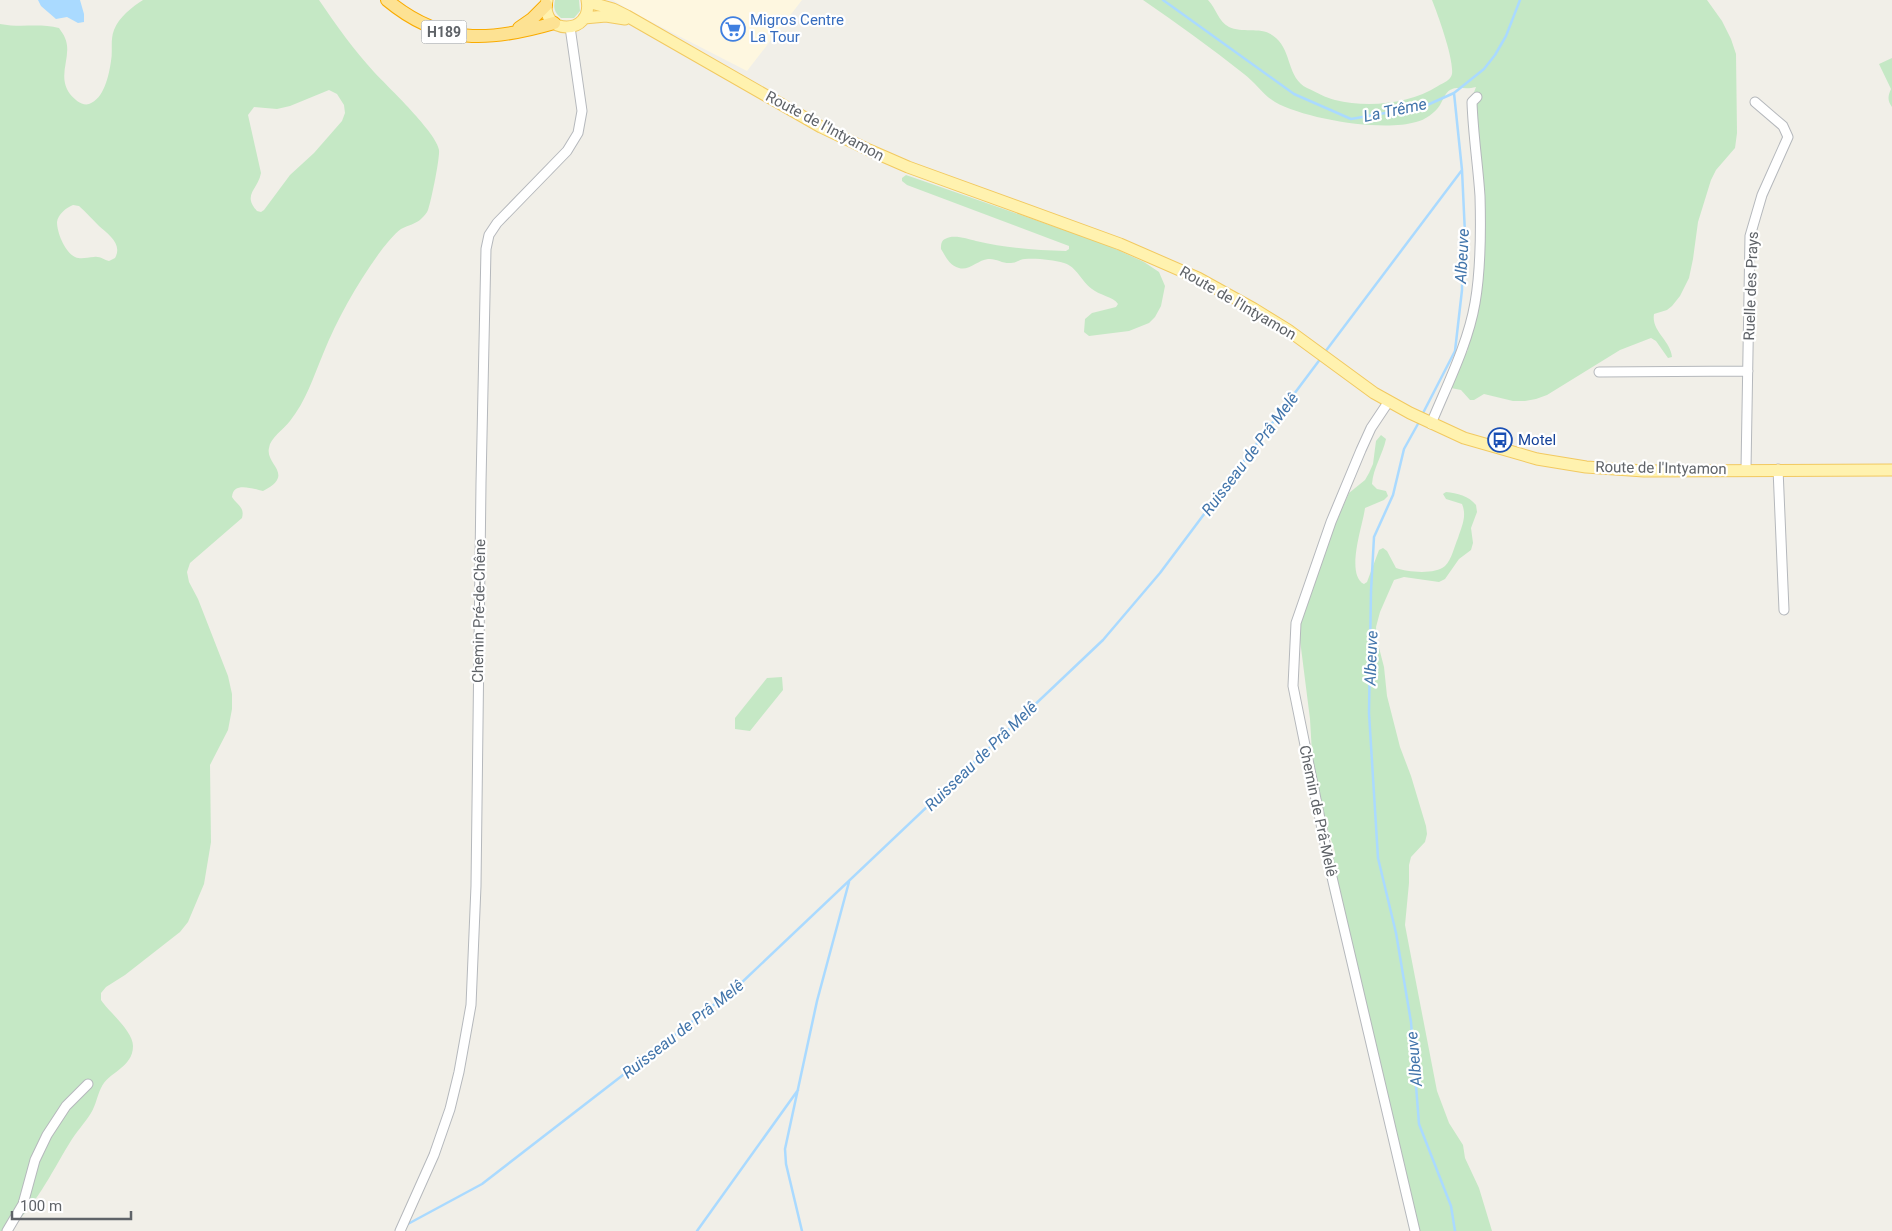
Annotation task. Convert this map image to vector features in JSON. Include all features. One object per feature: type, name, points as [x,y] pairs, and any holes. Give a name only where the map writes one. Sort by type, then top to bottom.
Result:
[{"type":"highway","name":"H189","points":[[387,0],[421,23],[449,34],[483,37],[554,23]]},
{"type":"highway","name":"H189","points":[[510,33],[532,19],[546,3]]},
{"type":"main road","points":[[546,3],[547,13],[554,23],[570,27],[578,25],[584,18],[588,10],[588,1]]},
{"type":"main road","name":"Route de l'Intyamon","points":[[588,1],[613,9],[840,136],[908,167],[1120,244],[1176,268],[1254,309],[1317,351],[1360,384],[1429,423],[1464,438],[1537,459],[1586,467],[1644,471],[1746,469],[1892,470]]},
{"type":"main road","name":"Route de l'Intyamon","points":[[584,18],[614,16],[636,21]]},
{"type":"street","name":"Chemin Pré-de-Chêne","points":[[400,1231],[434,1155],[450,1109],[464,1051],[472,1005],[476,886],[481,463],[486,249],[489,235],[497,223],[562,157],[578,133],[582,111],[570,27]]},
{"type":"street","points":[[1429,423],[1462,346],[1477,290],[1480,197],[1472,123],[1472,102],[1477,97]]},
{"type":"street","name":"Ruelle des Prays","points":[[1746,469],[1750,236],[1762,195],[1788,137],[1783,126],[1755,102]]},
{"type":"street","points":[[1600,372],[1748,371]]},
{"type":"street","name":"Chemin de Prâ-Melê","points":[[1389,401],[1371,428],[1331,522],[1296,623],[1293,686],[1331,873],[1415,1231]]},
{"type":"street","points":[[1778,470],[1784,610]]},
{"type":"street","points":[[8,1231],[23,1204],[36,1160],[47,1135],[66,1106],[88,1084]]},
{"type":"shaded area","points":[[613,0],[802,0],[747,71],[634,13]]},
{"type":"green space","points":[[143,0],[319,0],[359,55],[430,133],[436,142],[439,155],[427,212],[419,221],[396,233],[374,260],[342,313],[309,389],[300,405],[290,421],[270,444],[269,454],[277,470],[277,480],[263,491],[244,487],[236,489],[232,497],[242,511],[242,518],[190,563],[187,572],[189,582],[198,599],[228,676],[232,694],[232,709],[228,730],[210,765],[211,842],[204,884],[188,922],[180,932],[125,975],[106,987],[101,993],[101,1000],[129,1034],[133,1046],[132,1053],[125,1065],[104,1083],[91,1113],[71,1140],[49,1179],[27,1211],[8,1231],[0,1231],[0,24],[59,28],[65,37],[67,45],[64,73],[66,87],[76,100],[89,104],[102,92],[107,79],[112,57],[112,38],[116,25],[126,13]],"holes":[[[329,90],[337,94],[344,105],[345,113],[342,121],[314,153],[290,175],[264,210],[261,212],[257,211],[251,196],[261,173],[248,115],[254,107],[277,109],[290,106]],[[73,205],[79,206],[110,236],[117,248],[115,258],[109,261],[96,257],[80,258],[71,255],[60,237],[57,222],[59,216]]]},
{"type":"green space","points":[[555,0],[579,0],[580,11],[574,18],[561,18],[555,10]]},
{"type":"green space","points":[[1143,0],[1208,0],[1222,21],[1229,27],[1265,32],[1276,38],[1285,50],[1296,78],[1307,88],[1335,100],[1375,104],[1415,97],[1448,80],[1451,76],[1452,67],[1448,48],[1432,0],[1707,0],[1722,21],[1736,54],[1737,133],[1735,148],[1716,170],[1711,180],[1698,222],[1689,278],[1680,296],[1672,306],[1667,310],[1654,314],[1655,326],[1671,351],[1672,357],[1668,358],[1656,341],[1651,338],[1620,350],[1547,395],[1525,401],[1513,401],[1484,394],[1474,400],[1470,400],[1461,390],[1451,388],[1457,369],[1468,350],[1462,342],[1474,285],[1477,200],[1469,123],[1476,87],[1450,90],[1430,116],[1419,121],[1401,125],[1364,125],[1305,114],[1275,102],[1232,64]]},
{"type":"green space","points":[[1892,58],[1892,107],[1888,98],[1891,89],[1879,64]]},
{"type":"green space","points":[[906,175],[1107,245],[1144,262],[1159,272],[1165,286],[1161,306],[1149,323],[1129,331],[1089,336],[1084,332],[1085,319],[1092,313],[1116,307],[1118,304],[1092,289],[1072,267],[1064,263],[1040,259],[1023,259],[1008,263],[988,259],[963,269],[950,263],[941,249],[943,241],[952,237],[1032,249],[1066,251],[1069,249],[1069,246],[907,185],[902,181],[902,178]]},
{"type":"green space","points":[[1381,435],[1386,439],[1374,472],[1372,484],[1377,489],[1386,491],[1388,496],[1384,500],[1365,508],[1355,560],[1359,579],[1364,584],[1367,582],[1379,550],[1383,548],[1387,551],[1396,568],[1428,572],[1445,566],[1458,538],[1464,513],[1462,504],[1446,499],[1443,494],[1446,492],[1470,499],[1476,505],[1477,512],[1471,528],[1473,543],[1471,550],[1459,559],[1445,579],[1439,582],[1404,577],[1394,580],[1380,612],[1376,627],[1377,640],[1384,667],[1387,696],[1400,747],[1411,776],[1427,834],[1425,842],[1411,857],[1409,865],[1405,925],[1409,946],[1437,1091],[1449,1123],[1463,1145],[1465,1158],[1479,1188],[1492,1231],[1414,1231],[1405,1166],[1330,892],[1329,880],[1335,852],[1320,804],[1313,770],[1310,719],[1300,640],[1301,621],[1327,542],[1349,493],[1365,480],[1369,473],[1373,464],[1376,441]]},
{"type":"green space","points":[[782,677],[783,690],[750,731],[735,729],[735,718],[767,678]]},
{"type":"water","points":[[38,0],[80,0],[84,22],[78,23],[67,17],[56,19],[41,6]]},
{"type":"waterway","name":"La Trême","points":[[1163,0],[1294,94],[1351,119],[1425,106],[1454,93],[1484,69],[1495,55],[1506,36],[1520,0]]},
{"type":"waterway","name":"Albeuve","points":[[1422,415],[1455,351],[1462,290],[1462,253],[1465,234],[1462,170],[1454,93]]},
{"type":"waterway","name":"Ruisseau de Prâ Melê","points":[[1325,352],[1462,170]]},
{"type":"waterway","name":"Ruisseau de Prâ Melê","points":[[406,1225],[482,1184],[738,986],[1103,640],[1160,573],[1321,358]]},
{"type":"waterway","name":"Albeuve","points":[[1419,422],[1404,449],[1393,495],[1374,537],[1369,713],[1378,858],[1396,933],[1411,1022],[1419,1124],[1451,1206],[1455,1231]]},
{"type":"waterway","points":[[802,1231],[786,1164],[785,1149],[817,1001],[849,882]]},
{"type":"waterway","points":[[697,1231],[798,1090]]},
{"type":"place","name":"Migros Centre La Tour","points":[[733,29]]},
{"type":"place","name":"Motel","points":[[1500,440]]}]
